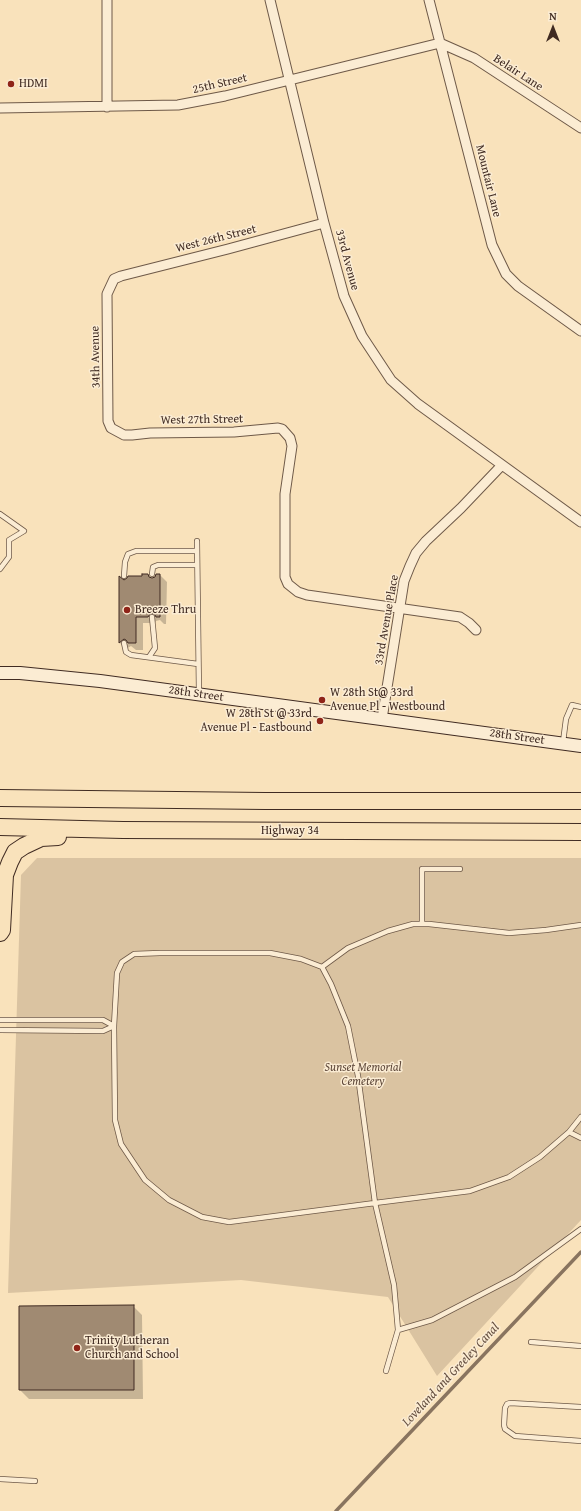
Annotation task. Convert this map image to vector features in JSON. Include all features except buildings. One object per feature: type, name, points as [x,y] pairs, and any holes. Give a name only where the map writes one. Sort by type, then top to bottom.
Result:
[{"type":"highway","points":[[0,798],[581,802]]},
{"type":"highway","name":"Highway 34","points":[[0,828],[581,832]]},
{"type":"highway","points":[[0,933],[2,930],[5,875],[15,852],[41,838],[103,837],[123,830]]},
{"type":"street","points":[[107,0],[107,107]]},
{"type":"street","name":"33rd Avenue","points":[[270,0],[324,223],[344,296],[362,336],[391,380],[418,404],[581,522]]},
{"type":"street","name":"Mountair Lane","points":[[429,0],[492,245],[506,274],[518,286],[581,331]]},
{"type":"street","name":"25th Street","points":[[0,108],[178,105],[225,96],[440,43]]},
{"type":"street","name":"Belair Lane","points":[[440,43],[474,58],[581,128]]},
{"type":"street","name":"West 26th Street","points":[[114,280],[121,276],[324,223]]},
{"type":"street","name":"34th Avenue","points":[[114,280],[107,294],[108,422],[111,428],[117,432]]},
{"type":"street","name":"West 27th Street","points":[[117,432],[124,435],[132,435],[150,433],[234,432],[278,428],[282,429],[287,433],[292,446],[285,494],[285,577],[288,584],[298,592],[307,595],[400,608]]},
{"type":"street","name":"33rd Avenue Place","points":[[382,719],[404,581],[416,553],[426,540],[461,508],[502,465]]},
{"type":"street","points":[[400,608],[460,617],[469,622],[476,630]]},
{"type":"street","name":"28th Street","points":[[0,673],[20,673],[100,681],[581,746]]},
{"type":"lane","points":[[0,514],[24,531],[9,540],[9,557],[0,569]]},
{"type":"lane","points":[[197,541],[199,694]]},
{"type":"lane","points":[[124,576],[125,562],[128,554],[136,551],[197,551]]},
{"type":"lane","points":[[152,574],[153,567],[158,564],[198,566]]},
{"type":"lane","points":[[148,657],[155,648],[152,617]]},
{"type":"lane","points":[[124,643],[126,652],[131,655],[198,664]]},
{"type":"lane","points":[[563,744],[566,719],[572,705],[581,707]]},
{"type":"lane","points":[[422,924],[422,869],[460,869]]},
{"type":"lane","points":[[322,967],[348,948],[381,934],[413,924],[509,933],[581,925]]},
{"type":"lane","points":[[386,1371],[398,1330],[394,1285],[375,1203],[358,1076],[348,1026],[331,984],[322,967],[301,959],[270,953],[160,952],[134,954],[122,962],[117,973],[114,1026],[115,1120],[121,1144],[145,1180],[169,1200],[202,1217],[229,1222],[375,1203],[470,1191],[509,1177],[540,1157],[569,1132],[581,1117]]},
{"type":"lane","points":[[0,1020],[103,1020],[114,1026]]},
{"type":"lane","points":[[0,1030],[102,1031],[114,1026]]},
{"type":"lane","points":[[569,1132],[581,1138]]},
{"type":"lane","points":[[398,1330],[432,1320],[515,1277],[581,1229]]},
{"type":"lane","points":[[531,1342],[581,1346]]},
{"type":"lane","points":[[581,1407],[510,1403],[506,1408],[504,1425],[505,1429],[515,1436],[581,1441]]},
{"type":"lane","points":[[0,1479],[35,1481]]},
{"type":"green space","name":"Sunset Memorial Cemetery","points":[[37,858],[581,858],[581,1220],[437,1376],[388,1297],[241,1280],[8,1293],[21,875]]},
{"type":"waterway","name":"Loveland and Greeley Canal","points":[[336,1511],[581,1252]]},
{"type":"place","name":"HDMI","points":[[11,84]]},
{"type":"place","name":"Breeze Thru","points":[[127,610]]},
{"type":"place","name":"W 28th St@ 33rd Avenue Pl - Westbound","points":[[322,700]]},
{"type":"place","name":"W 28th St @ 33rd Avenue Pl - Eastbound","points":[[320,721]]},
{"type":"place","name":"Trinity Lutheran Church and School","points":[[77,1348]]}]
